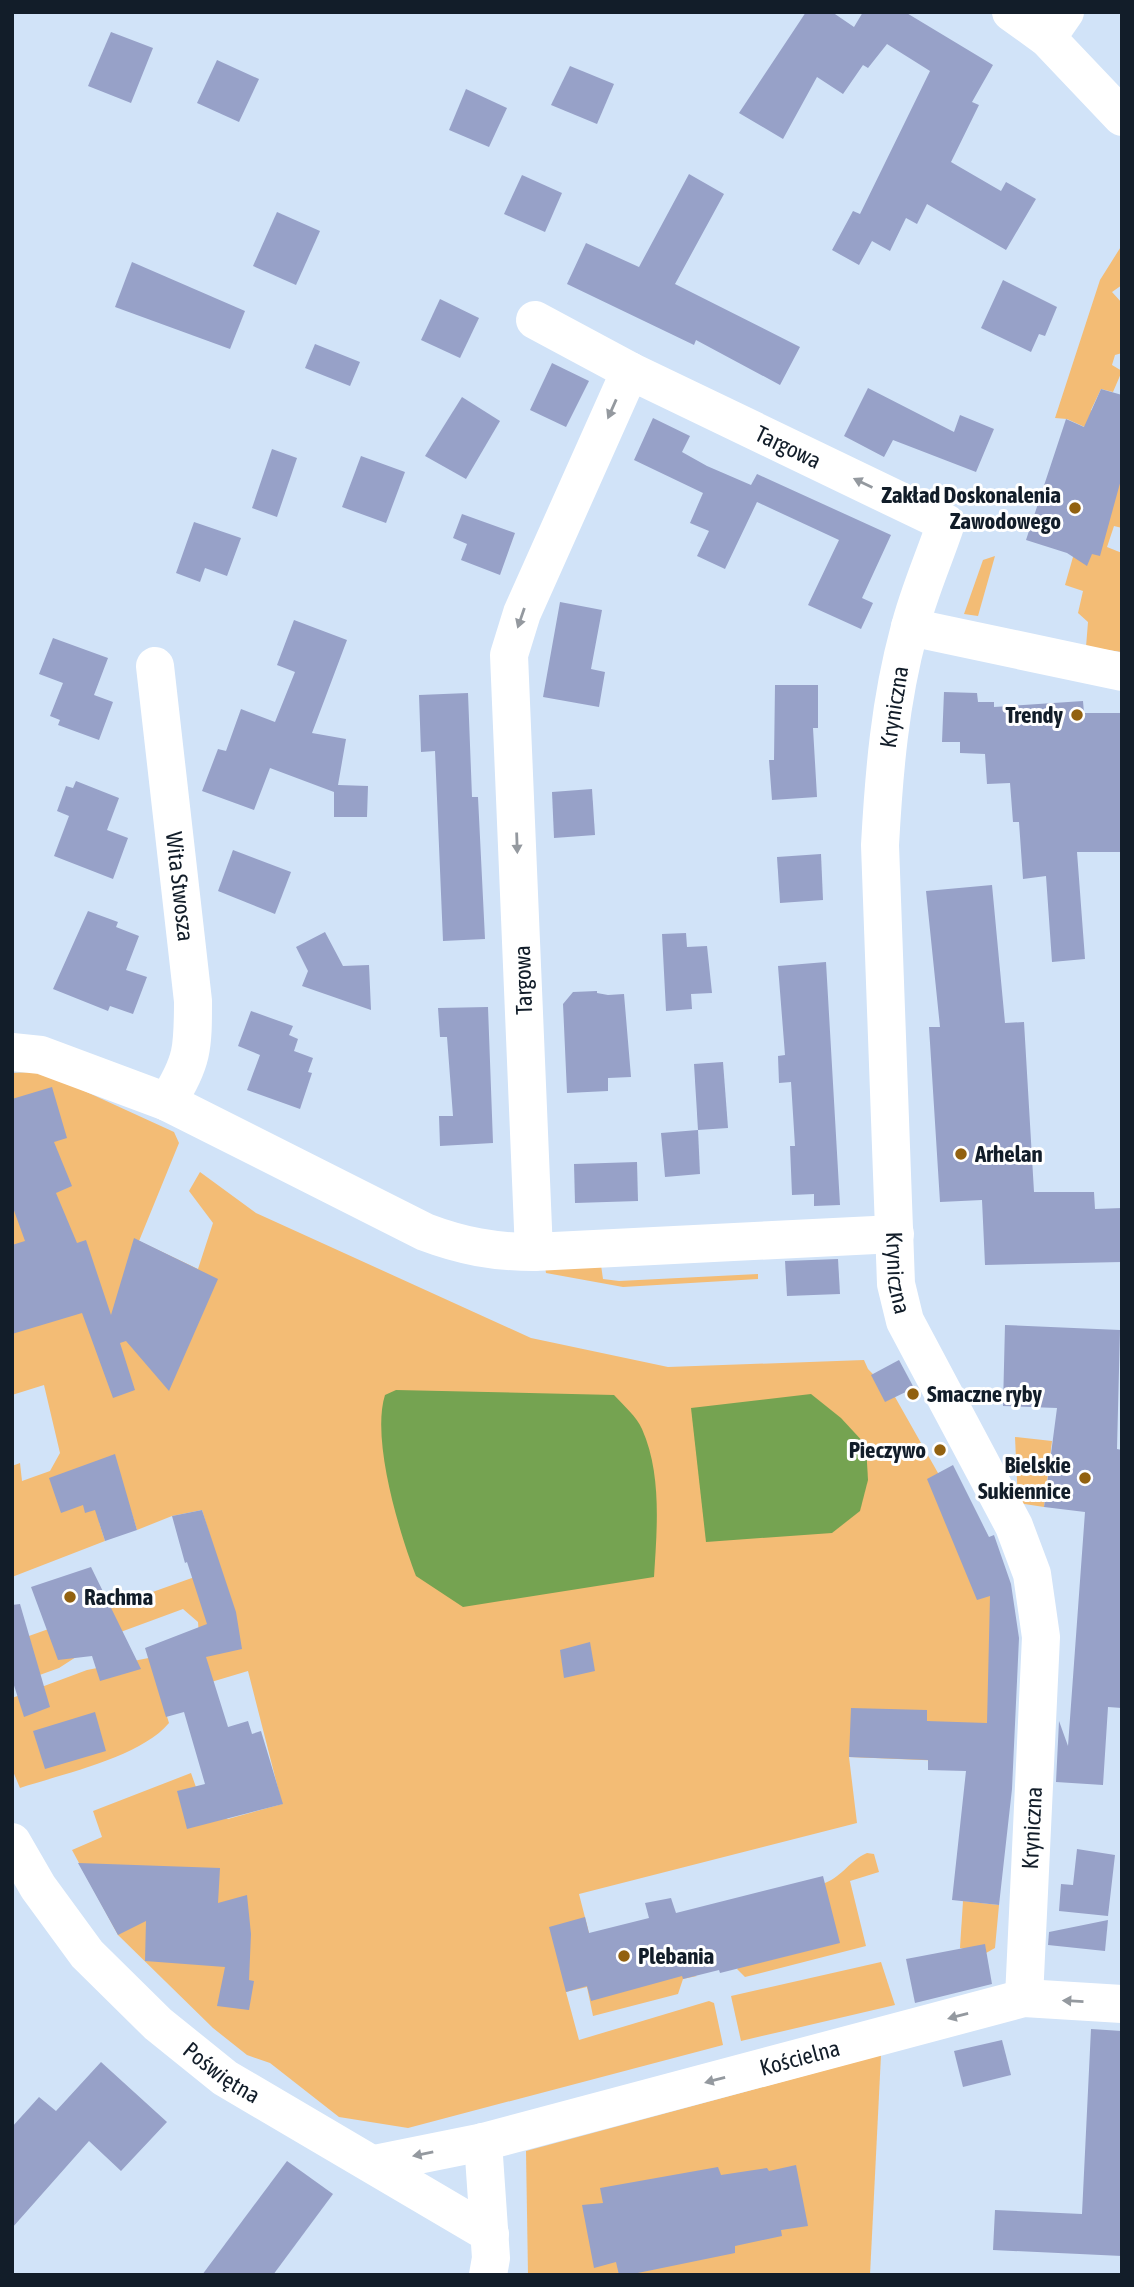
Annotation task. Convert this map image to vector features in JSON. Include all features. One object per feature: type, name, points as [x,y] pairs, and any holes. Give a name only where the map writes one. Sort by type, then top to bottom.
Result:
[{"type":"street","points":[[1011,12],[1056,25],[1122,117]]},
{"type":"street","name":"Targowa","points":[[535,320],[629,371],[946,523]]},
{"type":"street","name":"Targowa","points":[[534,1252],[509,655],[522,613],[629,371]]},
{"type":"street","name":"Kryniczna","points":[[946,523],[910,627],[892,711],[880,845],[897,1284],[905,1321],[1014,1526],[1032,1574],[1041,1637],[1024,1998]]},
{"type":"street","points":[[910,627],[1122,672]]},
{"type":"street","name":"Wita Stwosza","points":[[155,666],[192,1001],[193,1046],[183,1079],[167,1101]]},
{"type":"street","points":[[12,1052],[41,1055],[167,1101],[425,1232],[461,1245],[492,1252],[895,1234]]},
{"type":"street","name":"Poświętna","points":[[12,1842],[38,1886],[87,1954],[158,2024],[225,2078],[490,2234]]},
{"type":"street","name":"Kościelna","points":[[374,2164],[482,2142],[1024,1998],[1122,2004]]},
{"type":"street","points":[[482,2142],[490,2234],[491,2258],[488,2275]]},
{"type":"shaded area","points":[[1122,245],[1122,285],[1112,292],[1122,303],[1122,353],[1115,355],[1112,365],[1122,371],[1113,392],[1101,389],[1091,410],[1122,426],[1122,444],[1067,419],[1055,418],[1100,280]]},
{"type":"shaded area","points":[[1122,476],[1122,528],[1114,526],[1107,547],[1122,553],[1122,652],[1086,647],[1088,622],[1078,613],[1083,591],[1065,585],[1073,557]]},
{"type":"shaded area","points":[[995,556],[978,616],[964,614],[983,560]]},
{"type":"shaded area","points":[[32,1072],[56,1078],[174,1132],[179,1143],[139,1241],[198,1269],[213,1223],[189,1191],[200,1172],[256,1213],[531,1338],[668,1367],[864,1360],[868,1369],[895,1397],[938,1473],[991,1595],[995,1763],[849,1757],[857,1823],[579,1894],[589,1933],[697,1976],[683,1979],[678,1994],[593,2016],[587,1987],[566,1992],[579,2040],[709,2001],[714,2003],[723,2045],[408,2128],[339,2117],[270,2063],[247,2055],[213,2028],[118,1935],[72,1850],[102,1837],[93,1811],[191,1773],[203,1807],[228,1819],[282,1804],[248,1671],[161,1697],[169,1723],[140,1746],[121,1755],[20,1788],[12,1769],[12,1698],[87,1670],[200,1648],[198,1622],[183,1609],[107,1637],[59,1668],[12,1685],[12,1642],[220,1568],[202,1510],[172,1516],[137,1530],[131,1511],[99,1522],[105,1541],[12,1577],[12,1466],[20,1463],[22,1481],[50,1471],[60,1453],[44,1385],[12,1395],[12,1073]]},
{"type":"shaded area","points":[[600,1258],[603,1279],[619,1281],[758,1274],[758,1279],[623,1287],[546,1273],[544,1260]]},
{"type":"shaded area","points":[[396,1390],[614,1395],[640,1425],[653,1464],[657,1502],[654,1577],[463,1607],[416,1576],[395,1511],[384,1460],[382,1414],[385,1395]]},
{"type":"shaded area","points":[[811,1394],[841,1418],[866,1445],[868,1480],[860,1511],[832,1533],[706,1542],[691,1408]]},
{"type":"shaded area","points":[[1015,1437],[1052,1441],[1044,1507],[1018,1503]]},
{"type":"shaded area","points":[[867,1853],[874,1854],[879,1872],[850,1881],[866,1946],[745,1977],[737,1969],[825,1883]]},
{"type":"shaded area","points":[[963,1901],[999,1905],[995,1948],[986,1953],[960,1948]]},
{"type":"shaded area","points":[[881,1962],[895,2005],[741,2041],[731,1996]]},
{"type":"shaded area","points":[[881,2055],[870,2275],[528,2275],[526,2151]]},
{"type":"building","points":[[806,12],[832,12],[854,27],[863,12],[905,12],[993,65],[972,102],[979,105],[951,162],[1001,191],[1006,182],[1036,199],[1006,250],[927,204],[917,224],[906,218],[890,251],[872,241],[859,265],[832,250],[853,211],[860,214],[930,71],[887,44],[868,68],[863,65],[843,94],[817,77],[783,139],[739,113]]},
{"type":"building","points":[[111,32],[153,48],[131,103],[88,86]]},
{"type":"building","points":[[217,60],[259,79],[239,122],[197,103]]},
{"type":"building","points":[[570,66],[614,84],[597,124],[551,105]]},
{"type":"building","points":[[466,89],[507,108],[489,147],[449,130]]},
{"type":"building","points":[[689,174],[724,194],[675,284],[800,347],[780,385],[696,340],[694,345],[567,284],[586,243],[639,267]]},
{"type":"building","points":[[522,175],[562,193],[545,232],[504,214]]},
{"type":"building","points":[[277,212],[320,231],[296,285],[253,266]]},
{"type":"building","points":[[132,262],[245,311],[230,349],[115,307]]},
{"type":"building","points":[[1003,280],[1057,307],[1045,336],[1039,334],[1031,352],[981,328]]},
{"type":"building","points":[[440,299],[479,318],[460,358],[421,340]]},
{"type":"building","points":[[315,344],[360,362],[350,386],[305,368]]},
{"type":"building","points":[[552,363],[589,381],[566,427],[530,410]]},
{"type":"building","points":[[868,388],[954,432],[960,415],[994,429],[976,472],[893,440],[884,457],[844,436]]},
{"type":"building","name":"Zakład Doskonalenia Zawodowego","points":[[1101,389],[1122,395],[1122,476],[1100,556],[1092,554],[1087,566],[1067,553],[1026,540],[1066,419],[1084,427]]},
{"type":"building","points":[[462,397],[500,421],[466,479],[425,456]]},
{"type":"building","points":[[653,418],[690,436],[682,452],[707,466],[751,485],[757,474],[891,535],[862,598],[873,603],[861,629],[808,605],[839,540],[757,502],[725,569],[697,556],[709,531],[690,523],[703,493],[634,460]]},
{"type":"building","points":[[272,449],[297,458],[277,517],[252,508]]},
{"type":"building","points":[[361,456],[405,472],[386,523],[342,507]]},
{"type":"building","points":[[462,514],[515,533],[500,575],[461,560],[467,544],[453,538]]},
{"type":"building","points":[[194,522],[241,538],[227,576],[205,568],[200,582],[176,573]]},
{"type":"building","points":[[560,602],[602,610],[591,669],[605,672],[599,707],[543,697]]},
{"type":"building","points":[[294,620],[347,640],[312,733],[346,739],[338,785],[368,786],[367,817],[334,817],[334,792],[270,768],[254,810],[202,791],[218,749],[226,751],[241,709],[275,722],[295,672],[277,665]]},
{"type":"building","points":[[53,638],[108,658],[94,695],[113,702],[99,740],[58,725],[60,720],[50,716],[63,683],[39,674]]},
{"type":"building","points":[[775,685],[818,685],[818,728],[813,728],[817,797],[772,800],[769,760],[774,760]]},
{"type":"building","points":[[944,692],[977,693],[978,702],[994,702],[994,707],[1083,701],[1084,713],[1122,713],[1122,852],[1077,852],[1085,959],[1052,962],[1046,876],[1023,879],[1019,822],[1013,822],[1010,783],[987,784],[985,754],[960,753],[960,742],[942,742]]},
{"type":"building","points":[[468,693],[472,797],[478,797],[485,939],[443,941],[435,751],[421,752],[419,695]]},
{"type":"building","points":[[76,781],[119,798],[107,830],[128,838],[113,879],[54,856],[69,816],[57,811],[66,786],[73,788]]},
{"type":"building","points":[[592,789],[595,835],[554,838],[552,792]]},
{"type":"building","points":[[233,850],[291,872],[275,914],[218,891]]},
{"type":"building","points":[[821,854],[823,900],[780,903],[777,857]]},
{"type":"building","points":[[992,885],[1005,1023],[1024,1022],[1034,1192],[1094,1192],[1095,1209],[1122,1208],[1122,1262],[985,1265],[982,1200],[940,1202],[929,1027],[940,1027],[926,891]]},
{"type":"building","points":[[88,911],[118,922],[116,927],[139,936],[126,970],[147,977],[133,1014],[110,1006],[108,1011],[53,989]]},
{"type":"building","points":[[325,932],[343,966],[369,965],[371,1010],[302,986],[308,971],[296,947]]},
{"type":"building","points":[[686,933],[687,947],[707,946],[712,993],[691,994],[692,1009],[666,1011],[662,934]]},
{"type":"building","points":[[826,962],[840,1205],[814,1206],[814,1194],[792,1195],[790,1146],[795,1146],[791,1082],[779,1083],[778,1056],[785,1055],[778,966]]},
{"type":"building","points":[[597,991],[608,995],[624,994],[631,1077],[608,1078],[608,1091],[567,1093],[563,1004],[573,992]]},
{"type":"building","points":[[488,1007],[493,1143],[440,1146],[439,1116],[453,1116],[447,1037],[440,1037],[438,1008]]},
{"type":"building","points":[[251,1011],[293,1026],[289,1035],[298,1039],[294,1051],[313,1058],[308,1072],[312,1073],[300,1109],[247,1090],[260,1055],[238,1046]]},
{"type":"building","points":[[723,1062],[728,1128],[698,1130],[694,1064]]},
{"type":"building","points":[[52,1087],[67,1138],[54,1142],[72,1186],[56,1193],[77,1243],[86,1240],[111,1315],[134,1238],[218,1279],[169,1391],[126,1341],[120,1343],[135,1390],[113,1398],[82,1313],[12,1334],[12,1245],[25,1241],[12,1205],[12,1099]]},
{"type":"building","points":[[698,1130],[700,1174],[665,1177],[661,1133]]},
{"type":"building","points":[[637,1162],[638,1201],[575,1203],[574,1164]]},
{"type":"building","points":[[838,1259],[840,1294],[787,1296],[785,1261]]},
{"type":"building","points":[[1005,1325],[1120,1330],[1117,1449],[1122,1450],[1122,1708],[1108,1707],[1103,1785],[1056,1782],[1059,1721],[1068,1746],[1085,1512],[1044,1507],[1057,1408],[1003,1406]]},
{"type":"building","points":[[899,1360],[914,1388],[885,1402],[871,1375]]},
{"type":"building","points":[[115,1454],[137,1530],[105,1541],[95,1510],[85,1513],[83,1505],[61,1513],[49,1478]]},
{"type":"building","points":[[953,1465],[989,1537],[994,1535],[1011,1584],[1019,1638],[1012,1789],[999,1905],[952,1900],[966,1771],[928,1770],[928,1760],[849,1757],[851,1708],[927,1710],[927,1721],[987,1723],[990,1596],[977,1600],[927,1479]]},
{"type":"building","points":[[202,1510],[236,1612],[242,1649],[206,1657],[228,1727],[248,1721],[252,1734],[261,1731],[283,1804],[187,1829],[177,1791],[205,1784],[184,1712],[166,1717],[145,1648],[207,1624],[187,1562],[185,1563],[172,1516]]},
{"type":"building","points":[[91,1567],[141,1669],[100,1681],[92,1656],[58,1660],[31,1587]]},
{"type":"building","points":[[20,1604],[50,1707],[24,1717],[12,1679],[12,1605]]},
{"type":"building","points":[[590,1642],[595,1671],[564,1678],[560,1650]]},
{"type":"building","points":[[95,1712],[106,1751],[45,1769],[33,1731]]},
{"type":"building","points":[[1077,1849],[1115,1855],[1108,1916],[1059,1911],[1061,1884],[1073,1885]]},
{"type":"building","points":[[78,1863],[220,1868],[218,1903],[247,1895],[251,1934],[249,1980],[254,1981],[249,2010],[217,2006],[225,1967],[145,1961],[146,1921],[118,1935]]},
{"type":"building","points":[[823,1876],[840,1943],[720,1973],[719,1970],[683,1979],[682,1976],[591,2001],[587,1986],[566,1992],[549,1927],[585,1917],[589,1933],[649,1918],[645,1903],[671,1898],[676,1913]]},
{"type":"building","points":[[1108,1920],[1105,1951],[1048,1945],[1049,1932]]},
{"type":"building","points":[[985,1944],[992,1984],[915,2003],[906,1959]]},
{"type":"building","points":[[1091,2029],[1122,2031],[1122,2256],[993,2250],[995,2210],[1082,2214]]},
{"type":"building","points":[[1002,2040],[1011,2075],[963,2087],[954,2051]]},
{"type":"building","points":[[101,2062],[167,2122],[121,2171],[89,2141],[12,2228],[12,2127],[39,2097],[56,2111]]},
{"type":"building","points":[[287,2161],[333,2194],[273,2275],[202,2275]]},
{"type":"building","points":[[796,2165],[808,2226],[781,2230],[782,2236],[735,2246],[735,2253],[628,2275],[619,2275],[616,2262],[594,2268],[582,2205],[603,2203],[600,2188],[718,2167],[721,2175],[767,2168],[769,2171]]},
{"type":"place","name":"Zakład Doskonalenia Zawodowego","points":[[1075,508]]},
{"type":"place","name":"Trendy","points":[[1077,715]]},
{"type":"place","name":"Arhelan","points":[[961,1154]]},
{"type":"place","name":"Smaczne ryby","points":[[913,1394]]},
{"type":"place","name":"Pieczywo","points":[[940,1450]]},
{"type":"place","name":"Bielskie Sukiennice","points":[[1085,1478]]},
{"type":"place","name":"Rachma","points":[[70,1597]]},
{"type":"place","name":"Plebania","points":[[624,1956]]}]
